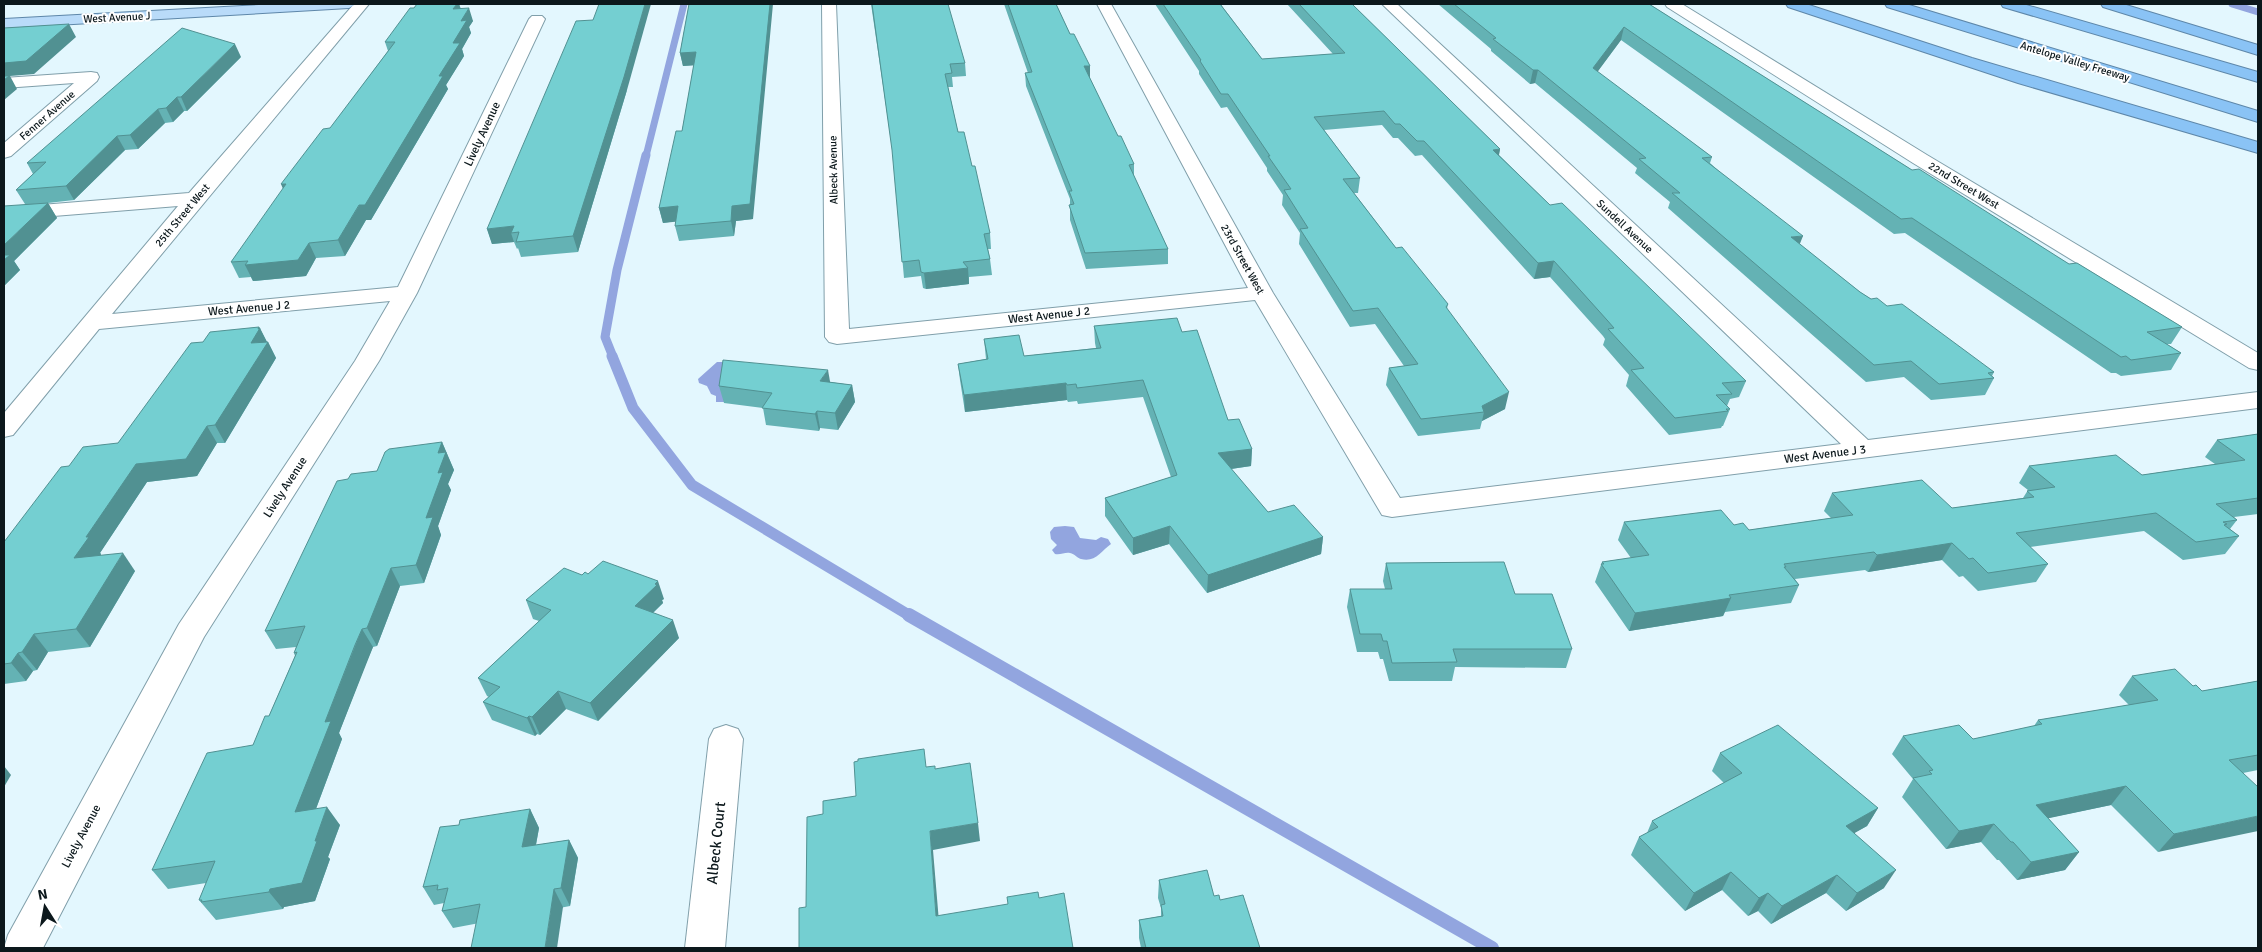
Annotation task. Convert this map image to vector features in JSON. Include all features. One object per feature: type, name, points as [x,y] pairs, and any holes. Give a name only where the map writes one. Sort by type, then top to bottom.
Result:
[{"type":"highway","points":[[1793,4],[1871,31],[2068,93],[2258,148]]},
{"type":"highway","name":"Antelope Valley Freeway","points":[[1892,4],[2258,117]]},
{"type":"highway","points":[[2008,4],[2258,77]]},
{"type":"highway","points":[[2108,4],[2258,50]]},
{"type":"main road","name":"West Avenue J","points":[[4,24],[349,4]]},
{"type":"street","name":"25th Street West","points":[[4,428],[195,199],[362,4]]},
{"type":"street","name":"Albeck Avenue","points":[[829,4],[837,337]]},
{"type":"street","name":"23rd Street West","points":[[1104,4],[1262,293],[1392,508]]},
{"type":"street","name":"Sundell Avenue","points":[[1389,4],[1862,449]]},
{"type":"street","name":"22nd Street West","points":[[1672,4],[1920,159],[2258,363]]},
{"type":"street","name":"Lively Avenue","points":[[22,948],[190,632],[367,362],[406,293],[537,19]]},
{"type":"street","name":"Fenner Avenue","points":[[4,83],[91,77],[4,152]]},
{"type":"street","points":[[4,214],[195,199]]},
{"type":"street","name":"West Avenue J 2","points":[[92,323],[406,293]]},
{"type":"street","name":"West Avenue J 2","points":[[837,337],[1262,293]]},
{"type":"street","name":"West Avenue J 3","points":[[1392,508],[2258,400]]},
{"type":"street","name":"Albeck Court","points":[[705,948],[726,739]]},
{"type":"water","points":[[717,362],[724,362],[725,402],[716,402],[716,396],[711,394],[707,386],[699,383],[698,379]]},
{"type":"water","points":[[1054,527],[1074,527],[1080,538],[1096,540],[1101,537],[1108,539],[1111,544],[1098,556],[1086,560],[1070,553],[1055,554],[1052,550],[1057,545],[1051,539],[1050,532]]},
{"type":"building","points":[[417,4],[457,4],[453,9],[469,8],[461,21],[467,20],[453,43],[460,43],[439,76],[443,76],[365,205],[359,205],[338,240],[309,243],[298,260],[245,265],[248,261],[231,262],[286,184],[281,184],[323,129],[330,128],[395,42],[385,42],[410,8],[414,8]]},
{"type":"building","points":[[599,4],[645,4],[624,77],[573,236],[516,242],[519,232],[511,233],[514,226],[487,229],[576,21],[593,20]]},
{"type":"building","points":[[689,4],[770,4],[750,204],[732,206],[731,221],[675,226],[678,206],[659,208],[676,131],[682,131],[696,52],[680,53]]},
{"type":"building","points":[[872,4],[948,4],[965,63],[950,64],[952,73],[945,74],[958,132],[964,132],[972,166],[975,166],[990,233],[984,234],[990,259],[963,262],[968,268],[924,273],[921,272],[919,260],[902,262],[892,150]]},
{"type":"building","points":[[1008,4],[1056,4],[1070,34],[1074,34],[1090,66],[1084,66],[1118,136],[1121,136],[1134,164],[1129,165],[1168,249],[1085,253],[1069,205],[1074,204],[1069,191],[1072,191],[1025,73],[1032,72]]},
{"type":"building","points":[[1163,4],[1220,4],[1262,59],[1345,53],[1299,4],[1352,4],[1500,149],[1493,150],[1550,205],[1562,203],[1746,381],[1722,383],[1732,394],[1716,395],[1730,409],[1726,409],[1728,411],[1675,418],[1631,370],[1644,368],[1608,329],[1614,328],[1554,261],[1538,263],[1424,141],[1417,141],[1400,124],[1395,124],[1384,111],[1314,117],[1360,178],[1343,179],[1396,248],[1402,247],[1448,304],[1446,307],[1509,392],[1482,406],[1484,412],[1421,419],[1389,368],[1418,364],[1378,308],[1353,311],[1300,229],[1308,228],[1284,190],[1291,189],[1228,94],[1221,94],[1201,60]]},
{"type":"building","points":[[1454,4],[1649,4],[1912,170],[1919,169],[2069,264],[2077,263],[2182,327],[2147,332],[2181,353],[2131,360],[2126,356],[2121,357],[1912,218],[1901,219],[1624,27],[1593,68],[1712,157],[1702,158],[1803,236],[1791,237],[1860,292],[1871,299],[1877,298],[1887,306],[1902,304],[1994,372],[1988,373],[1994,378],[1939,384],[1911,361],[1874,365],[1672,193],[1680,193],[1639,159],[1646,158],[1538,70],[1533,70],[1493,39],[1496,38]]},
{"type":"building","points":[[69,24],[26,61],[4,63],[4,28]]},
{"type":"building","points":[[182,28],[235,44],[181,97],[177,97],[166,108],[158,109],[130,135],[117,136],[66,186],[16,190],[46,162],[27,163]]},
{"type":"building","points":[[48,203],[4,245],[4,206]]},
{"type":"building","points":[[1177,318],[1182,332],[1197,330],[1228,420],[1239,419],[1252,449],[1218,453],[1268,512],[1294,505],[1323,537],[1208,575],[1170,526],[1133,538],[1105,498],[1177,475],[1143,380],[1077,388],[1076,384],[1067,385],[1066,383],[964,395],[958,364],[988,359],[984,339],[1019,335],[1024,356],[1101,348],[1094,326]]},
{"type":"building","points":[[259,327],[251,343],[268,342],[215,425],[207,426],[186,459],[136,464],[86,537],[89,537],[74,558],[123,553],[76,629],[34,634],[22,652],[18,653],[11,663],[4,664],[4,542],[61,467],[69,466],[83,447],[118,443],[191,343],[203,342],[210,332]]},
{"type":"building","points":[[723,360],[828,370],[820,381],[852,385],[835,413],[817,411],[815,414],[762,408],[772,393],[719,386]]},
{"type":"building","points":[[2258,434],[2258,498],[2216,504],[2237,520],[2223,522],[2227,524],[2224,525],[2239,536],[2196,542],[2156,513],[2016,533],[2048,564],[1988,573],[1973,558],[1969,559],[1952,543],[1877,555],[1874,552],[1784,564],[1786,567],[1784,567],[1799,585],[1729,595],[1731,598],[1635,613],[1601,564],[1604,564],[1602,562],[1649,555],[1624,522],[1721,510],[1734,525],[1743,523],[1749,530],[1853,515],[1832,493],[1922,480],[1952,508],[2034,497],[2027,491],[2055,487],[2029,466],[2116,455],[2142,475],[2245,460],[2217,440]]},
{"type":"building","points":[[442,442],[438,453],[446,452],[438,473],[443,472],[426,518],[433,517],[416,565],[391,568],[367,628],[362,629],[355,645],[325,722],[331,721],[295,812],[327,807],[302,883],[270,889],[269,892],[201,902],[202,900],[199,900],[215,861],[152,870],[207,753],[253,745],[265,716],[269,716],[297,652],[294,653],[305,626],[265,631],[337,481],[348,479],[351,474],[377,471],[385,452],[389,449]]},
{"type":"building","points":[[603,561],[658,581],[655,584],[657,585],[635,606],[673,620],[590,703],[558,691],[532,717],[529,716],[527,718],[483,702],[500,687],[478,678],[551,610],[526,600],[564,568],[582,575],[585,572],[588,574]]},
{"type":"building","points":[[1504,562],[1515,594],[1552,594],[1572,649],[1453,649],[1457,662],[1392,663],[1387,641],[1383,641],[1381,634],[1360,634],[1350,589],[1392,589],[1386,563]]},
{"type":"building","points":[[2175,669],[2193,686],[2196,685],[2202,691],[2258,681],[2258,755],[2229,760],[2258,787],[2258,816],[2174,834],[2126,786],[2036,805],[2079,852],[2031,862],[1994,824],[1959,831],[1913,778],[1932,774],[1929,771],[1933,770],[1903,736],[1959,725],[1973,739],[2042,724],[2038,720],[2158,700],[2132,676]]},
{"type":"building","points":[[1778,725],[1878,808],[1846,826],[1896,870],[1857,893],[1837,875],[1782,906],[1768,893],[1759,898],[1731,872],[1694,893],[1639,837],[1658,827],[1652,821],[1742,773],[1720,753]]},
{"type":"building","points":[[924,749],[926,767],[935,766],[935,769],[970,763],[978,823],[930,831],[936,916],[1008,904],[1007,897],[1038,892],[1039,898],[1064,893],[1073,948],[799,948],[799,908],[806,907],[807,817],[823,814],[823,801],[856,796],[854,762],[858,761],[858,759]]},
{"type":"building","points":[[530,809],[522,847],[569,840],[561,888],[554,889],[545,948],[471,948],[480,904],[442,911],[448,888],[437,890],[438,885],[423,887],[440,827],[459,825],[460,820]]},
{"type":"building","points":[[1207,870],[1214,896],[1219,895],[1220,900],[1243,895],[1260,948],[1146,948],[1139,920],[1163,916],[1161,905],[1165,904],[1159,880]]},
{"type":"waterway","points":[[646,156],[684,4]]},
{"type":"waterway","points":[[2232,4],[2258,12]]},
{"type":"waterway","points":[[613,357],[605,337],[617,270],[646,155]]},
{"type":"waterway","points":[[612,356],[633,408],[692,485],[912,617]]},
{"type":"waterway","points":[[909,615],[1492,948]]}]
